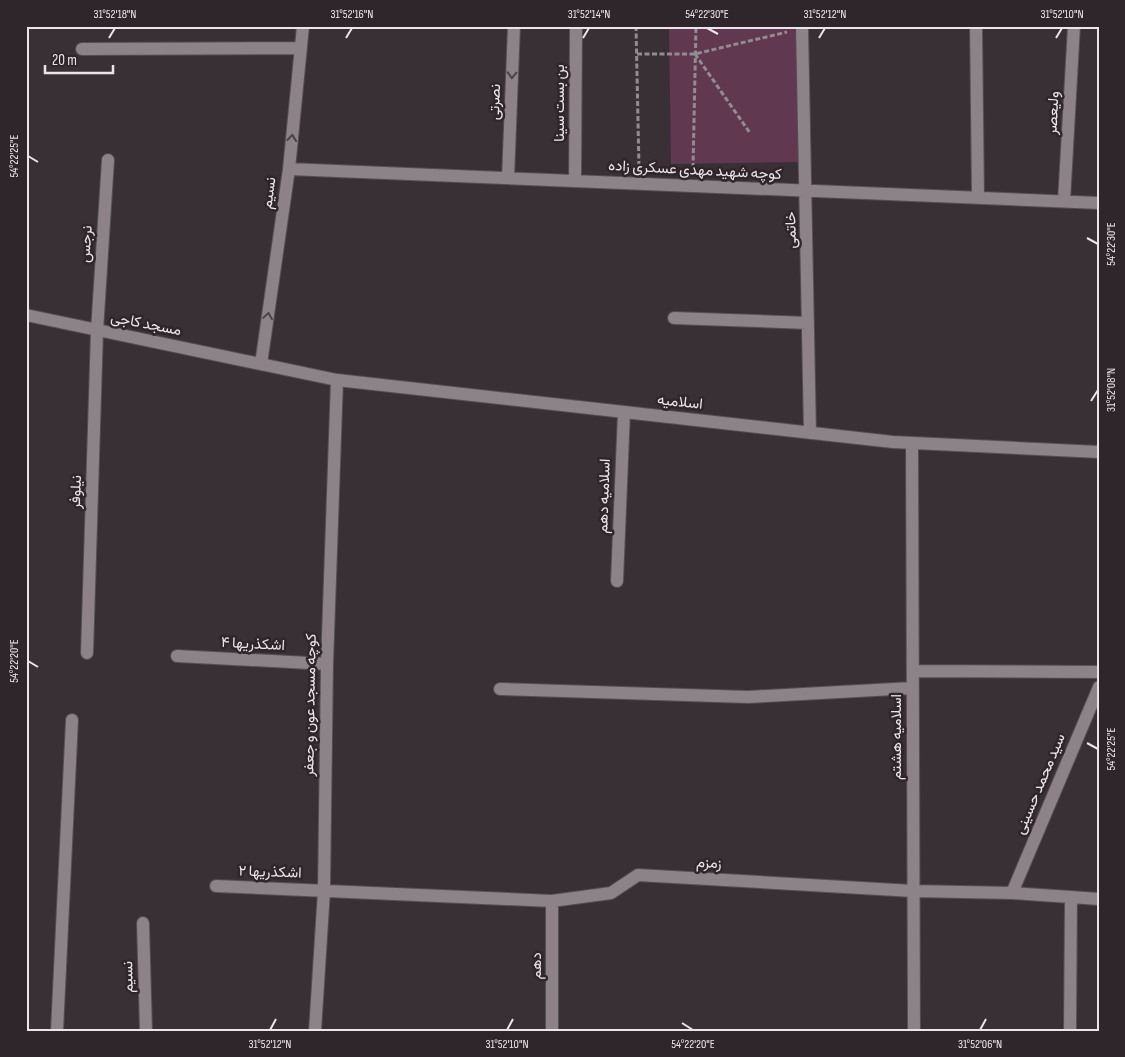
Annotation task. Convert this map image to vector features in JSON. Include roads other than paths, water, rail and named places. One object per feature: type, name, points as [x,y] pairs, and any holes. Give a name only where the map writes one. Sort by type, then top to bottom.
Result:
[{"type":"street","name":"نسیم","points":[[260,364],[289,169],[304,26]]},
{"type":"street","name":"نصرتی","points":[[508,178],[514,26]]},
{"type":"street","name":"بن بست سینا","points":[[575,181],[576,26]]},
{"type":"street","points":[[976,26],[978,198]]},
{"type":"street","name":"ولیعصر","points":[[1064,201],[1074,26]]},
{"type":"street","name":"خاتمی","points":[[802,27],[803,146],[807,192],[810,433]]},
{"type":"street","points":[[82,49],[301,48]]},
{"type":"street","name":"نرجس","points":[[97,331],[108,160]]},
{"type":"street","name":"کوچه شهید مهدی عسکری زاده","points":[[289,169],[807,192],[1099,202]]},
{"type":"street","name":"مسجد کاجی","points":[[26,315],[260,364]]},
{"type":"street","points":[[674,318],[808,323]]},
{"type":"street","name":"نیلوفر","points":[[87,654],[97,331]]},
{"type":"street","name":"اسلامیه","points":[[260,364],[337,380],[810,433],[912,443],[1099,452]]},
{"type":"street","name":"کوچه مسجد عون و جعفر","points":[[315,1031],[324,890],[327,664],[337,380]]},
{"type":"street","name":"اسلامیه دهم","points":[[617,581],[624,412]]},
{"type":"street","name":"اسلامیه هشتم","points":[[912,443],[914,1031]]},
{"type":"street","name":"اشکذریها ۴","points":[[177,656],[327,664]]},
{"type":"street","points":[[912,671],[1099,672]]},
{"type":"street","name":"سید محمد حسینی","points":[[1012,893],[1099,687]]},
{"type":"street","points":[[500,689],[748,697],[912,688]]},
{"type":"street","points":[[57,1031],[72,720]]},
{"type":"street","name":"زمزم","points":[[324,890],[552,901],[611,893],[638,875],[913,891],[1012,893],[1099,899]]},
{"type":"street","name":"اشکذریها ۲","points":[[216,886],[324,890]]},
{"type":"street","points":[[1070,1030],[1071,897]]},
{"type":"street","name":"دهم","points":[[552,901],[552,1031]]},
{"type":"street","name":"نسیم","points":[[144,923],[146,1031]]}]
